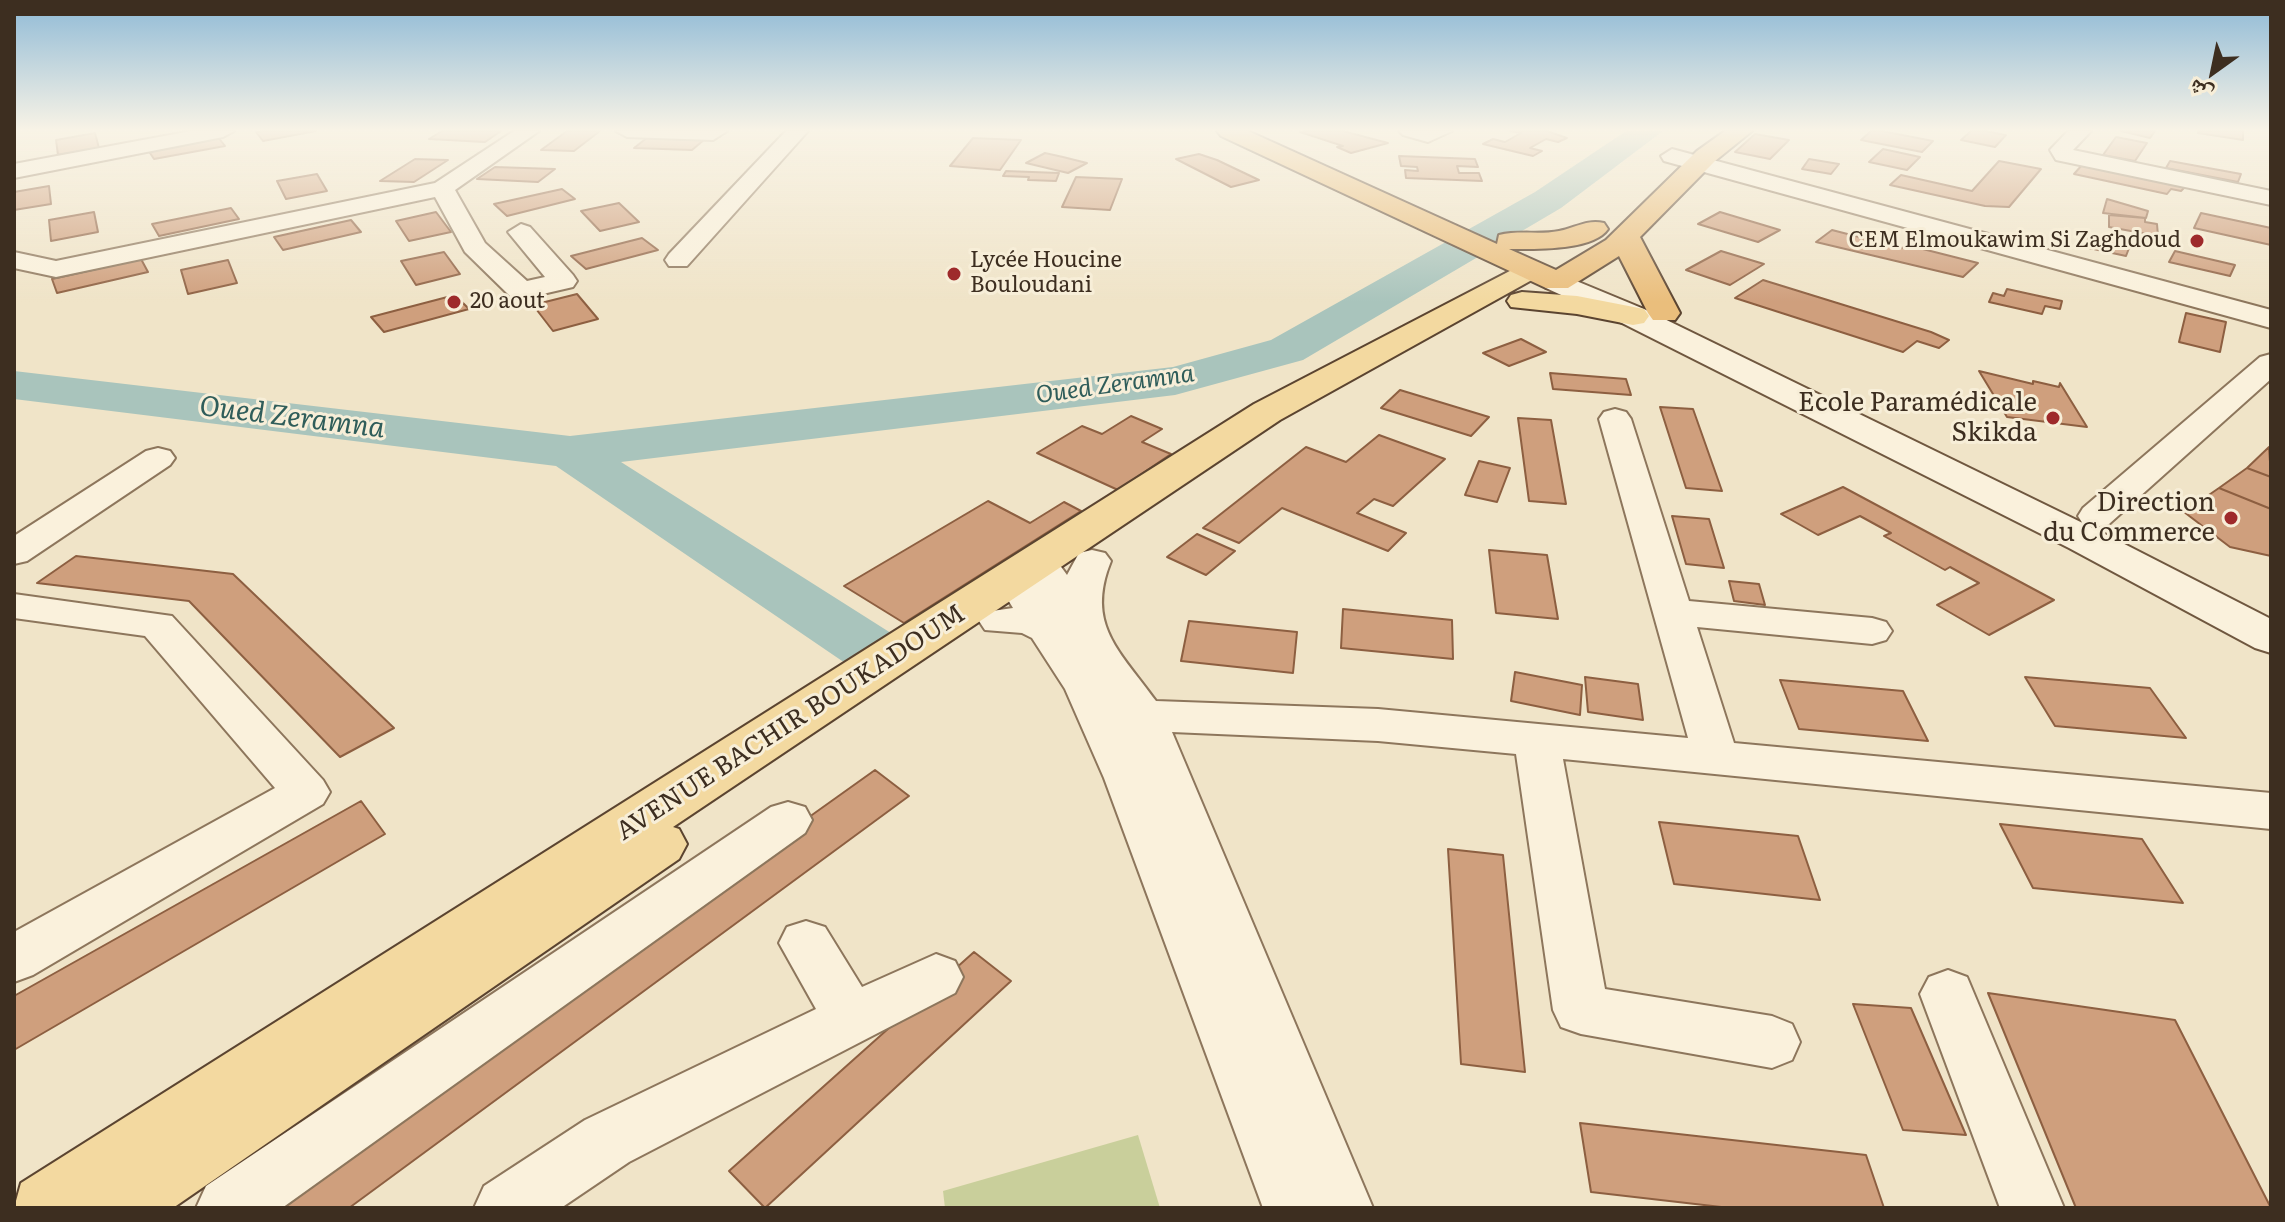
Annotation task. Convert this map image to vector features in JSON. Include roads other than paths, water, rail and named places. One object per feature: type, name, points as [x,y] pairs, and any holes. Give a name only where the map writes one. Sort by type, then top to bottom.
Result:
[{"type":"highway","points":[[1366,188],[1443,220]]},
{"type":"highway","points":[[1379,188],[1443,220],[1527,271]]},
{"type":"highway","points":[[1633,193],[1640,188]]},
{"type":"highway","points":[[1527,271],[1668,196],[1672,188]]},
{"type":"highway","points":[[1527,271],[1559,240],[1611,226]]},
{"type":"highway","points":[[1611,226],[1637,265],[1648,314]]},
{"type":"main road","points":[[1527,271],[1648,314],[2096,516],[2271,603]]},
{"type":"main road","name":"AVENUE BACHIR BOUKADOUM","points":[[113,1208],[1046,595],[1527,271]]},
{"type":"main road","points":[[1648,314],[2271,638]]},
{"type":"main road","name":"AVENUE BACHIR BOUKADOUM","points":[[46,1208],[1046,595]]},
{"type":"street","points":[[442,188],[474,247],[521,291],[563,281],[521,232]]},
{"type":"street","points":[[14,260],[56,269],[442,188]]},
{"type":"street","points":[[678,260],[744,188]]},
{"type":"street","points":[[1668,196],[1689,188]]},
{"type":"street","points":[[1794,188],[2271,319]]},
{"type":"street","points":[[1829,188],[2271,308]]},
{"type":"street","points":[[2223,188],[2271,198]]},
{"type":"street","points":[[2096,516],[2271,363]]},
{"type":"street","points":[[1615,419],[1716,758]]},
{"type":"street","points":[[14,553],[158,458]]},
{"type":"street","points":[[1046,595],[1111,711],[1341,1208]]},
{"type":"street","points":[[1046,595],[1111,711],[1295,1208]]},
{"type":"street","points":[[14,606],[158,625],[306,792],[14,959]]},
{"type":"street","points":[[1673,612],[1872,631]]},
{"type":"street","points":[[1111,711],[1378,725],[2271,811]]},
{"type":"street","points":[[1537,741],[1581,1010],[1772,1042]]},
{"type":"street","points":[[228,1208],[788,820]]},
{"type":"street","points":[[806,943],[852,1019]]},
{"type":"street","points":[[506,1208],[607,1141],[936,977]]},
{"type":"street","points":[[1948,994],[2032,1208]]},
{"type":"waterway","name":"Oued Zeramna","points":[[570,452],[1175,381],[1287,350],[1565,188]]},
{"type":"waterway","name":"Oued Zeramna","points":[[14,385],[570,452]]},
{"type":"waterway","name":"Oued Zeramna","points":[[570,452],[871,650]]},
{"type":"place","name":"CEM Elmoukawim Si Zaghdoud","points":[[2197,241]]},
{"type":"place","name":"Lycée Houcine Bouloudani","points":[[954,274]]},
{"type":"place","name":"20 aout","points":[[454,302]]},
{"type":"place","name":"Ecole Paramédicale Skikda","points":[[2053,418]]},
{"type":"place","name":"Direction du Commerce","points":[[2231,518]]}]
